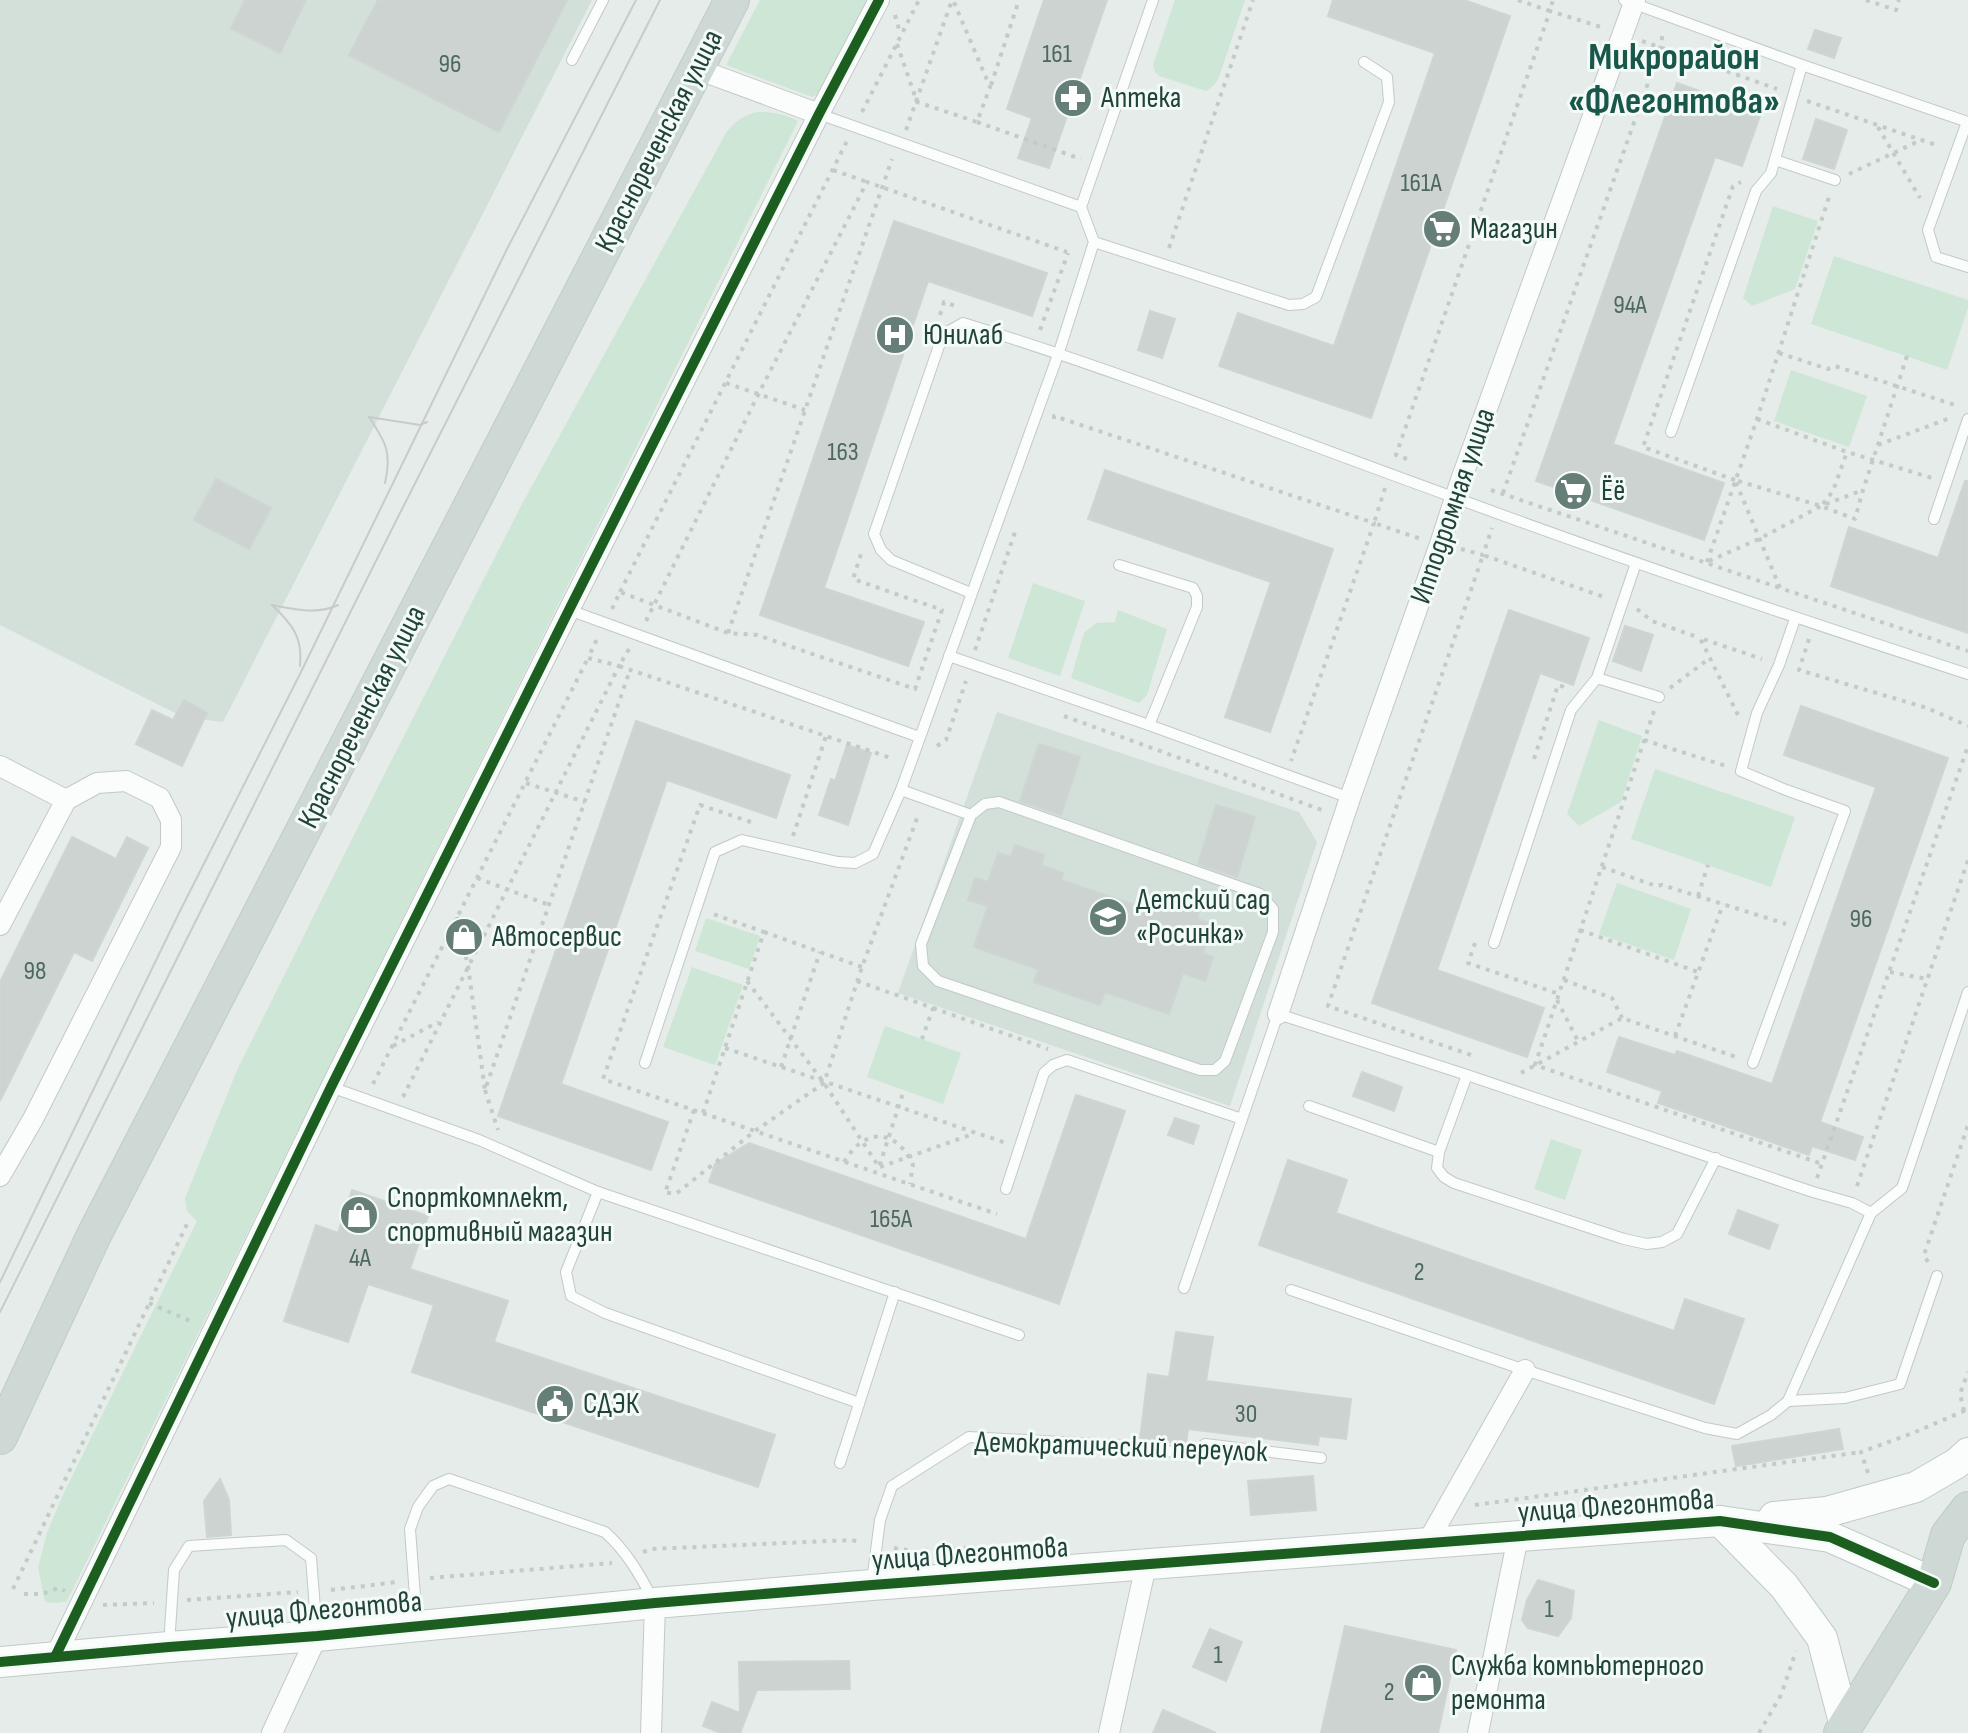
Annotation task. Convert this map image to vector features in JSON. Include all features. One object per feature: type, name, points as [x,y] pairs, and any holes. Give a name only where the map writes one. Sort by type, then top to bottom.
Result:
[{"type":"main road","name":"Краснореченская улица","points":[[0,1437],[94,1235],[732,0]]},
{"type":"main road","points":[[1843,1729],[1934,1583],[1948,1535],[1968,1509]]},
{"type":"main road","points":[[1934,1583],[1968,1563]]},
{"type":"street","points":[[55,1657],[331,1087],[879,0]]},
{"type":"street","name":"Ипподромная улица","points":[[1278,1014],[1350,798],[1631,1]]},
{"type":"street","points":[[697,69],[819,114]]},
{"type":"street","points":[[0,766],[66,800]]},
{"type":"street","points":[[0,925],[66,800],[97,783],[126,781],[160,798],[171,820],[171,847],[33,1119],[0,1176]]},
{"type":"street","points":[[1427,1543],[1525,1370]]},
{"type":"street","points":[[1720,1521],[1827,1512],[1853,1506],[1916,1487],[1968,1453]]},
{"type":"street","points":[[1720,1521],[1784,1586],[1822,1638],[1843,1729]]},
{"type":"street","name":"улица Флегонтова","points":[[0,1662],[872,1585],[1720,1521],[1830,1537],[1934,1583]]},
{"type":"street","points":[[1478,1733],[1518,1537]]},
{"type":"street","points":[[1109,1733],[1146,1565]]},
{"type":"street","points":[[651,1733],[655,1603]]},
{"type":"street","points":[[272,1733],[317,1636]]},
{"type":"lane","points":[[572,60],[603,0]]},
{"type":"lane","points":[[645,1063],[715,852],[742,840],[838,862],[855,863],[873,854],[901,790],[1059,352],[1094,242],[1081,207],[1153,0]]},
{"type":"lane","points":[[1631,1],[1802,65],[1968,122],[1928,230],[1936,257],[1968,267]]},
{"type":"lane","points":[[1094,242],[1289,305],[1303,304],[1316,297],[1389,102],[1387,77],[1364,62]]},
{"type":"lane","points":[[1671,432],[1756,191],[1771,173],[1802,65]]},
{"type":"lane","points":[[819,114],[1081,207]]},
{"type":"lane","points":[[1775,160],[1835,180]]},
{"type":"lane","points":[[971,593],[891,560],[881,550],[874,534],[940,343],[949,331],[963,323],[1059,352],[1795,619],[1968,674]]},
{"type":"lane","points":[[1934,519],[1968,419]]},
{"type":"lane","points":[[1494,943],[1571,710],[1597,678],[1636,563]]},
{"type":"lane","points":[[1119,565],[1193,588],[1197,596],[1197,607],[1149,725]]},
{"type":"lane","points":[[569,610],[919,737]]},
{"type":"lane","points":[[1753,1063],[1845,811],[1741,771],[1757,713],[1779,665],[1795,619]]},
{"type":"lane","points":[[949,656],[1350,798]]},
{"type":"lane","points":[[1597,678],[1659,697]]},
{"type":"lane","points":[[901,790],[971,815]]},
{"type":"lane","points":[[999,802],[1260,894],[1273,909],[1273,932],[1225,1061],[1215,1070],[1200,1070],[938,981],[923,966],[921,944],[971,815],[985,804],[999,802]]},
{"type":"lane","points":[[1291,1290],[1525,1370],[1705,1428],[1737,1434],[1771,1415],[1788,1401],[1871,1213],[1902,1188],[1968,992]]},
{"type":"lane","points":[[1184,1288],[1278,1014],[1852,1203],[1871,1213]]},
{"type":"lane","points":[[1006,1189],[1044,1073],[1053,1065],[1067,1060],[1242,1119]]},
{"type":"lane","points":[[1467,1075],[1439,1152],[1437,1168],[1454,1183],[1647,1244],[1662,1242],[1677,1234],[1716,1158]]},
{"type":"lane","points":[[331,1087],[505,1151],[598,1192],[1019,1335]]},
{"type":"lane","points":[[1309,1106],[1439,1152]]},
{"type":"lane","points":[[598,1192],[566,1272],[571,1296],[605,1313],[859,1403]]},
{"type":"lane","points":[[1788,1401],[1845,1398],[1900,1384],[1937,1276]]},
{"type":"lane","points":[[840,1463],[895,1292]]},
{"type":"lane","name":"Демократический переулок","points":[[872,1585],[880,1520],[892,1486],[969,1437],[1115,1445],[1193,1454],[1205,1444],[1321,1458]]},
{"type":"lane","points":[[417,1627],[410,1529],[418,1507],[433,1486],[449,1479],[605,1532],[628,1558],[655,1603]]},
{"type":"lane","points":[[169,1647],[174,1570],[189,1546],[286,1540],[311,1558],[317,1636]]},
{"type":"path","points":[[620,592],[919,0]]},
{"type":"path","points":[[953,0],[990,87]]},
{"type":"path","points":[[910,120],[953,0]]},
{"type":"path","points":[[977,122],[1019,0]]},
{"type":"path","points":[[1163,265],[1253,0]]},
{"type":"path","points":[[1518,0],[1550,11],[1553,0]]},
{"type":"path","points":[[1866,0],[1896,10],[1899,0]]},
{"type":"path","points":[[1503,494],[1660,49],[1664,30]]},
{"type":"path","points":[[896,44],[917,102]]},
{"type":"path","points":[[917,102],[1096,164]]},
{"type":"path","points":[[1877,125],[1932,218]]},
{"type":"path","points":[[1707,562],[1835,180],[1921,140]]},
{"type":"path","points":[[728,633],[893,157]]},
{"type":"path","points":[[833,170],[1088,260]]},
{"type":"path","points":[[647,619],[867,182]]},
{"type":"path","points":[[1779,353],[1828,369],[1835,366],[1968,410]]},
{"type":"path","points":[[1735,480],[1855,519],[1907,356]]},
{"type":"path","points":[[726,383],[805,410]]},
{"type":"path","points":[[1878,445],[1955,416]]},
{"type":"path","points":[[1757,419],[1946,483]]},
{"type":"path","points":[[1821,506],[1833,491],[1847,452]]},
{"type":"path","points":[[1396,455],[1374,523],[1420,539]]},
{"type":"path","points":[[1735,480],[1780,588]]},
{"type":"path","points":[[1707,562],[1821,506],[1863,490]]},
{"type":"path","points":[[1477,1058],[1328,1006],[1491,530]]},
{"type":"path","points":[[1483,555],[1640,610],[1652,621],[1700,638],[1779,665],[1927,708],[1968,726]]},
{"type":"path","points":[[1707,562],[1968,651]]},
{"type":"path","points":[[1799,670],[1822,603]]},
{"type":"path","points":[[365,1100],[598,637]]},
{"type":"path","points":[[1700,638],[1749,739]]},
{"type":"path","points":[[396,1111],[619,666],[588,658]]},
{"type":"path","points":[[1535,1065],[1659,697],[1710,658]]},
{"type":"path","points":[[485,1090],[630,670]]},
{"type":"path","points":[[780,832],[794,836],[826,736]]},
{"type":"path","points":[[1644,740],[1741,771]]},
{"type":"path","points":[[1813,1192],[1968,746]]},
{"type":"path","points":[[525,782],[585,802]]},
{"type":"path","points":[[694,1110],[665,1193],[677,1193],[755,1131],[824,1083],[857,981],[924,798]]},
{"type":"path","points":[[753,823],[700,805],[603,1079],[844,1162],[878,1170],[997,1214]]},
{"type":"path","points":[[1852,1203],[1968,860]]},
{"type":"path","points":[[1698,896],[1708,865]]},
{"type":"path","points":[[1602,867],[1802,929]]},
{"type":"path","points":[[477,878],[549,905]]},
{"type":"path","points":[[1675,1036],[1723,904]]},
{"type":"path","points":[[697,908],[862,967]]},
{"type":"path","points":[[457,917],[468,966],[485,1090],[505,1151]]},
{"type":"path","points":[[1580,930],[1698,972]]},
{"type":"path","points":[[703,1113],[764,932]]},
{"type":"path","points":[[781,1067],[820,952]]},
{"type":"path","points":[[1889,972],[1927,979]]},
{"type":"path","points":[[1564,980],[1612,998],[1622,1018],[1753,1063]]},
{"type":"path","points":[[747,981],[824,1083],[878,1170]]},
{"type":"path","points":[[857,981],[1057,1052],[1067,1060]]},
{"type":"path","points":[[1557,1000],[1578,1041]]},
{"type":"path","points":[[922,1039],[933,1008]]},
{"type":"path","points":[[1522,1073],[1622,1018]]},
{"type":"path","points":[[392,1046],[440,1021]]},
{"type":"path","points":[[725,1048],[1020,1147]]},
{"type":"path","points":[[1535,1065],[1822,1164]]},
{"type":"path","points":[[878,1170],[904,1090]]},
{"type":"path","points":[[1937,1276],[1924,1255],[1968,1125]]},
{"type":"path","points":[[878,1170],[976,1133]]},
{"type":"path","points":[[844,1162],[851,1149],[862,1140],[889,1138],[909,1156],[913,1165],[910,1184]]},
{"type":"path","points":[[13,1589],[188,1222]]},
{"type":"path","points":[[149,1303],[213,1332]]},
{"type":"path","points":[[1964,1411],[1960,1394],[1968,1372]]},
{"type":"path","points":[[1446,1510],[1861,1452]]},
{"type":"path","points":[[24,1594],[42,1594],[58,1588],[105,1606],[607,1565],[652,1549],[851,1540],[913,1551],[976,1547]]},
{"type":"path","points":[[1759,1733],[1781,1695],[1795,1652]]},
{"type":"shaded area","points":[[0,0],[592,0],[223,722],[183,717],[0,625]]},
{"type":"shaded area","name":"Детский сад «Росинка»","points":[[997,712],[1299,812],[1317,842],[1230,1106],[898,993]]},
{"type":"green space","points":[[760,0],[874,0],[829,88],[812,97],[726,65]]},
{"type":"green space","points":[[1175,0],[1245,0],[1218,80],[1206,91],[1155,72],[1153,65]]},
{"type":"green space","points":[[757,112],[778,114],[798,121],[67,1601],[45,1602],[38,1568],[47,1533],[197,1221],[187,1211],[185,1198],[238,1068],[522,504],[726,133],[740,120]]},
{"type":"green space","points":[[1773,206],[1818,221],[1795,289],[1752,306],[1743,298]]},
{"type":"green space","points":[[1834,256],[1968,300],[1947,370],[1811,324]]},
{"type":"green space","points":[[1791,370],[1867,396],[1849,447],[1774,421]]},
{"type":"green space","points":[[1033,583],[1085,601],[1060,676],[1008,658]]},
{"type":"green space","points":[[1118,610],[1167,629],[1147,695],[1139,703],[1071,678],[1084,633],[1096,623],[1115,622]]},
{"type":"green space","points":[[1599,720],[1642,736],[1621,802],[1579,826],[1567,814]]},
{"type":"green space","points":[[1655,769],[1795,817],[1771,887],[1631,839]]},
{"type":"green space","points":[[1617,883],[1691,909],[1674,960],[1599,934]]},
{"type":"green space","points":[[706,918],[760,936],[749,969],[695,951]]},
{"type":"green space","points":[[692,967],[743,985],[715,1065],[663,1047]]},
{"type":"green space","points":[[885,1026],[961,1053],[943,1104],[867,1077]]},
{"type":"green space","points":[[1551,1139],[1582,1150],[1565,1200],[1534,1189]]},
{"type":"building","points":[[245,0],[306,0],[280,53],[231,28]]},
{"type":"building","points":[[378,0],[567,0],[499,132],[349,55]]},
{"type":"building","points":[[1044,0],[1107,0],[1049,168],[1018,158],[1032,118],[1007,109]]},
{"type":"building","points":[[1333,0],[1464,0],[1510,16],[1371,418],[1219,366],[1238,313],[1334,346],[1435,53],[1328,16]]},
{"type":"building","points":[[1815,30],[1841,38],[1834,58],[1808,49]]},
{"type":"building","points":[[1677,83],[1761,113],[1742,166],[1715,157],[1613,444],[1724,483],[1704,540],[1536,481]]},
{"type":"building","points":[[1816,119],[1847,130],[1834,169],[1803,159]]},
{"type":"building","points":[[894,221],[1047,273],[1032,316],[928,281],[824,588],[924,622],[908,666],[760,615]]},
{"type":"building","points":[[1150,311],[1175,319],[1162,358],[1138,350]]},
{"type":"building","points":[[1105,470],[1333,549],[1270,732],[1225,717],[1271,582],[1088,519]]},
{"type":"building","points":[[216,479],[271,508],[249,549],[194,520]]},
{"type":"building","points":[[1965,481],[1968,481],[1968,633],[1831,586],[1849,527],[1938,558]]},
{"type":"building","points":[[1509,610],[1589,638],[1573,685],[1540,673],[1437,970],[1544,1008],[1527,1057],[1372,1003]]},
{"type":"building","points":[[1625,626],[1653,635],[1641,671],[1613,661]]},
{"type":"building","points":[[184,700],[207,713],[182,766],[136,744],[152,710],[173,720]]},
{"type":"building","points":[[1801,706],[1948,758],[1820,1122],[1863,1137],[1855,1160],[1812,1146],[1809,1155],[1658,1103],[1662,1091],[1607,1072],[1619,1037],[1675,1055],[1677,1051],[1772,1084],[1876,787],[1784,755]]},
{"type":"building","points":[[636,721],[790,775],[776,818],[667,780],[561,1084],[668,1122],[651,1170],[498,1116]]},
{"type":"building","points":[[1039,744],[1080,757],[1061,815],[1020,801]]},
{"type":"building","points":[[847,745],[871,753],[848,825],[819,815]]},
{"type":"building","points":[[1216,805],[1255,817],[1237,877],[1198,864]]},
{"type":"building","points":[[72,837],[116,859],[127,837],[148,848],[92,961],[74,952],[0,1101],[0,982]]},
{"type":"building","points":[[1015,845],[1044,855],[1041,865],[1063,873],[1061,880],[1143,908],[1145,902],[1167,910],[1170,899],[1200,909],[1197,919],[1213,924],[1203,953],[1213,957],[1205,981],[1183,973],[1169,1014],[1105,992],[1100,1005],[1034,982],[1038,969],[974,947],[988,906],[968,900],[975,878],[988,882],[998,853],[1011,857]]},
{"type":"building","points":[[1362,1072],[1402,1087],[1394,1111],[1353,1096]]},
{"type":"building","points":[[1076,1095],[1125,1111],[1059,1304],[709,1182],[715,1164],[749,1143],[1026,1239]]},
{"type":"building","points":[[1175,1118],[1199,1126],[1193,1144],[1168,1135]]},
{"type":"building","points":[[1288,1160],[1347,1180],[1336,1213],[1674,1331],[1685,1299],[1744,1319],[1714,1404],[1259,1245]]},
{"type":"building","points":[[352,1190],[428,1216],[410,1269],[508,1301],[494,1342],[775,1435],[758,1487],[412,1372],[434,1305],[368,1284],[348,1342],[284,1321],[316,1225],[338,1233]]},
{"type":"building","points":[[1738,1210],[1778,1225],[1769,1249],[1729,1234]]},
{"type":"building","points":[[1176,1332],[1213,1337],[1206,1381],[1351,1399],[1346,1439],[1319,1436],[1318,1445],[1188,1429],[1186,1444],[1140,1439],[1148,1374],[1169,1377]]},
{"type":"building","points":[[1839,1429],[1843,1449],[1736,1466],[1732,1446]]},
{"type":"building","points":[[1313,1476],[1316,1510],[1251,1515],[1248,1481]]},
{"type":"building","points":[[220,1479],[229,1500],[231,1535],[207,1537],[204,1501]]},
{"type":"building","points":[[1538,1580],[1574,1591],[1571,1618],[1558,1636],[1528,1628],[1522,1620],[1527,1600]]},
{"type":"building","points":[[1345,1626],[1456,1650],[1438,1733],[1321,1733]]},
{"type":"building","points":[[1210,1629],[1242,1642],[1226,1681],[1193,1667]]},
{"type":"building","points":[[849,1661],[850,1689],[757,1690],[740,1733],[721,1733],[703,1726],[712,1702],[740,1713],[739,1662]]},
{"type":"building","points":[[1163,1710],[1216,1733],[1153,1733]]},
{"type":"tram line","points":[[0,1282],[507,249],[636,0]]},
{"type":"tram line","points":[[0,1312],[660,0]]},
{"type":"tram line","points":[[369,417],[420,425],[427,422]]},
{"type":"tram line","points":[[369,417],[386,448],[388,463],[385,483]]},
{"type":"tram line","points":[[272,605],[314,610],[338,605]]},
{"type":"tram line","points":[[272,605],[295,632],[300,647],[300,666]]},
{"type":"cycle path","points":[[55,1657],[331,1087],[879,0]]},
{"type":"cycle path","points":[[0,1662],[872,1585],[1720,1521],[1830,1537],[1934,1583]]},
{"type":"place","name":"Аптека","points":[[1073,98]]},
{"type":"place","name":"Магазин","points":[[1442,229]]},
{"type":"place","name":"Юнилаб","points":[[895,335]]},
{"type":"place","name":"Ёё","points":[[1573,491]]},
{"type":"place","name":"Детский сад «Росинка»","points":[[1108,917]]},
{"type":"place","name":"Автосервис","points":[[464,937]]},
{"type":"place","name":"Спорткомплект, спортивный магазин","points":[[359,1215]]},
{"type":"place","name":"СДЭК","points":[[555,1404]]},
{"type":"place","name":"Служба компьютерного ремонта","points":[[1423,1683]]},
{"type":"district","name":"Микрорайон «Флегонтова»","points":[[1674,79]]}]
